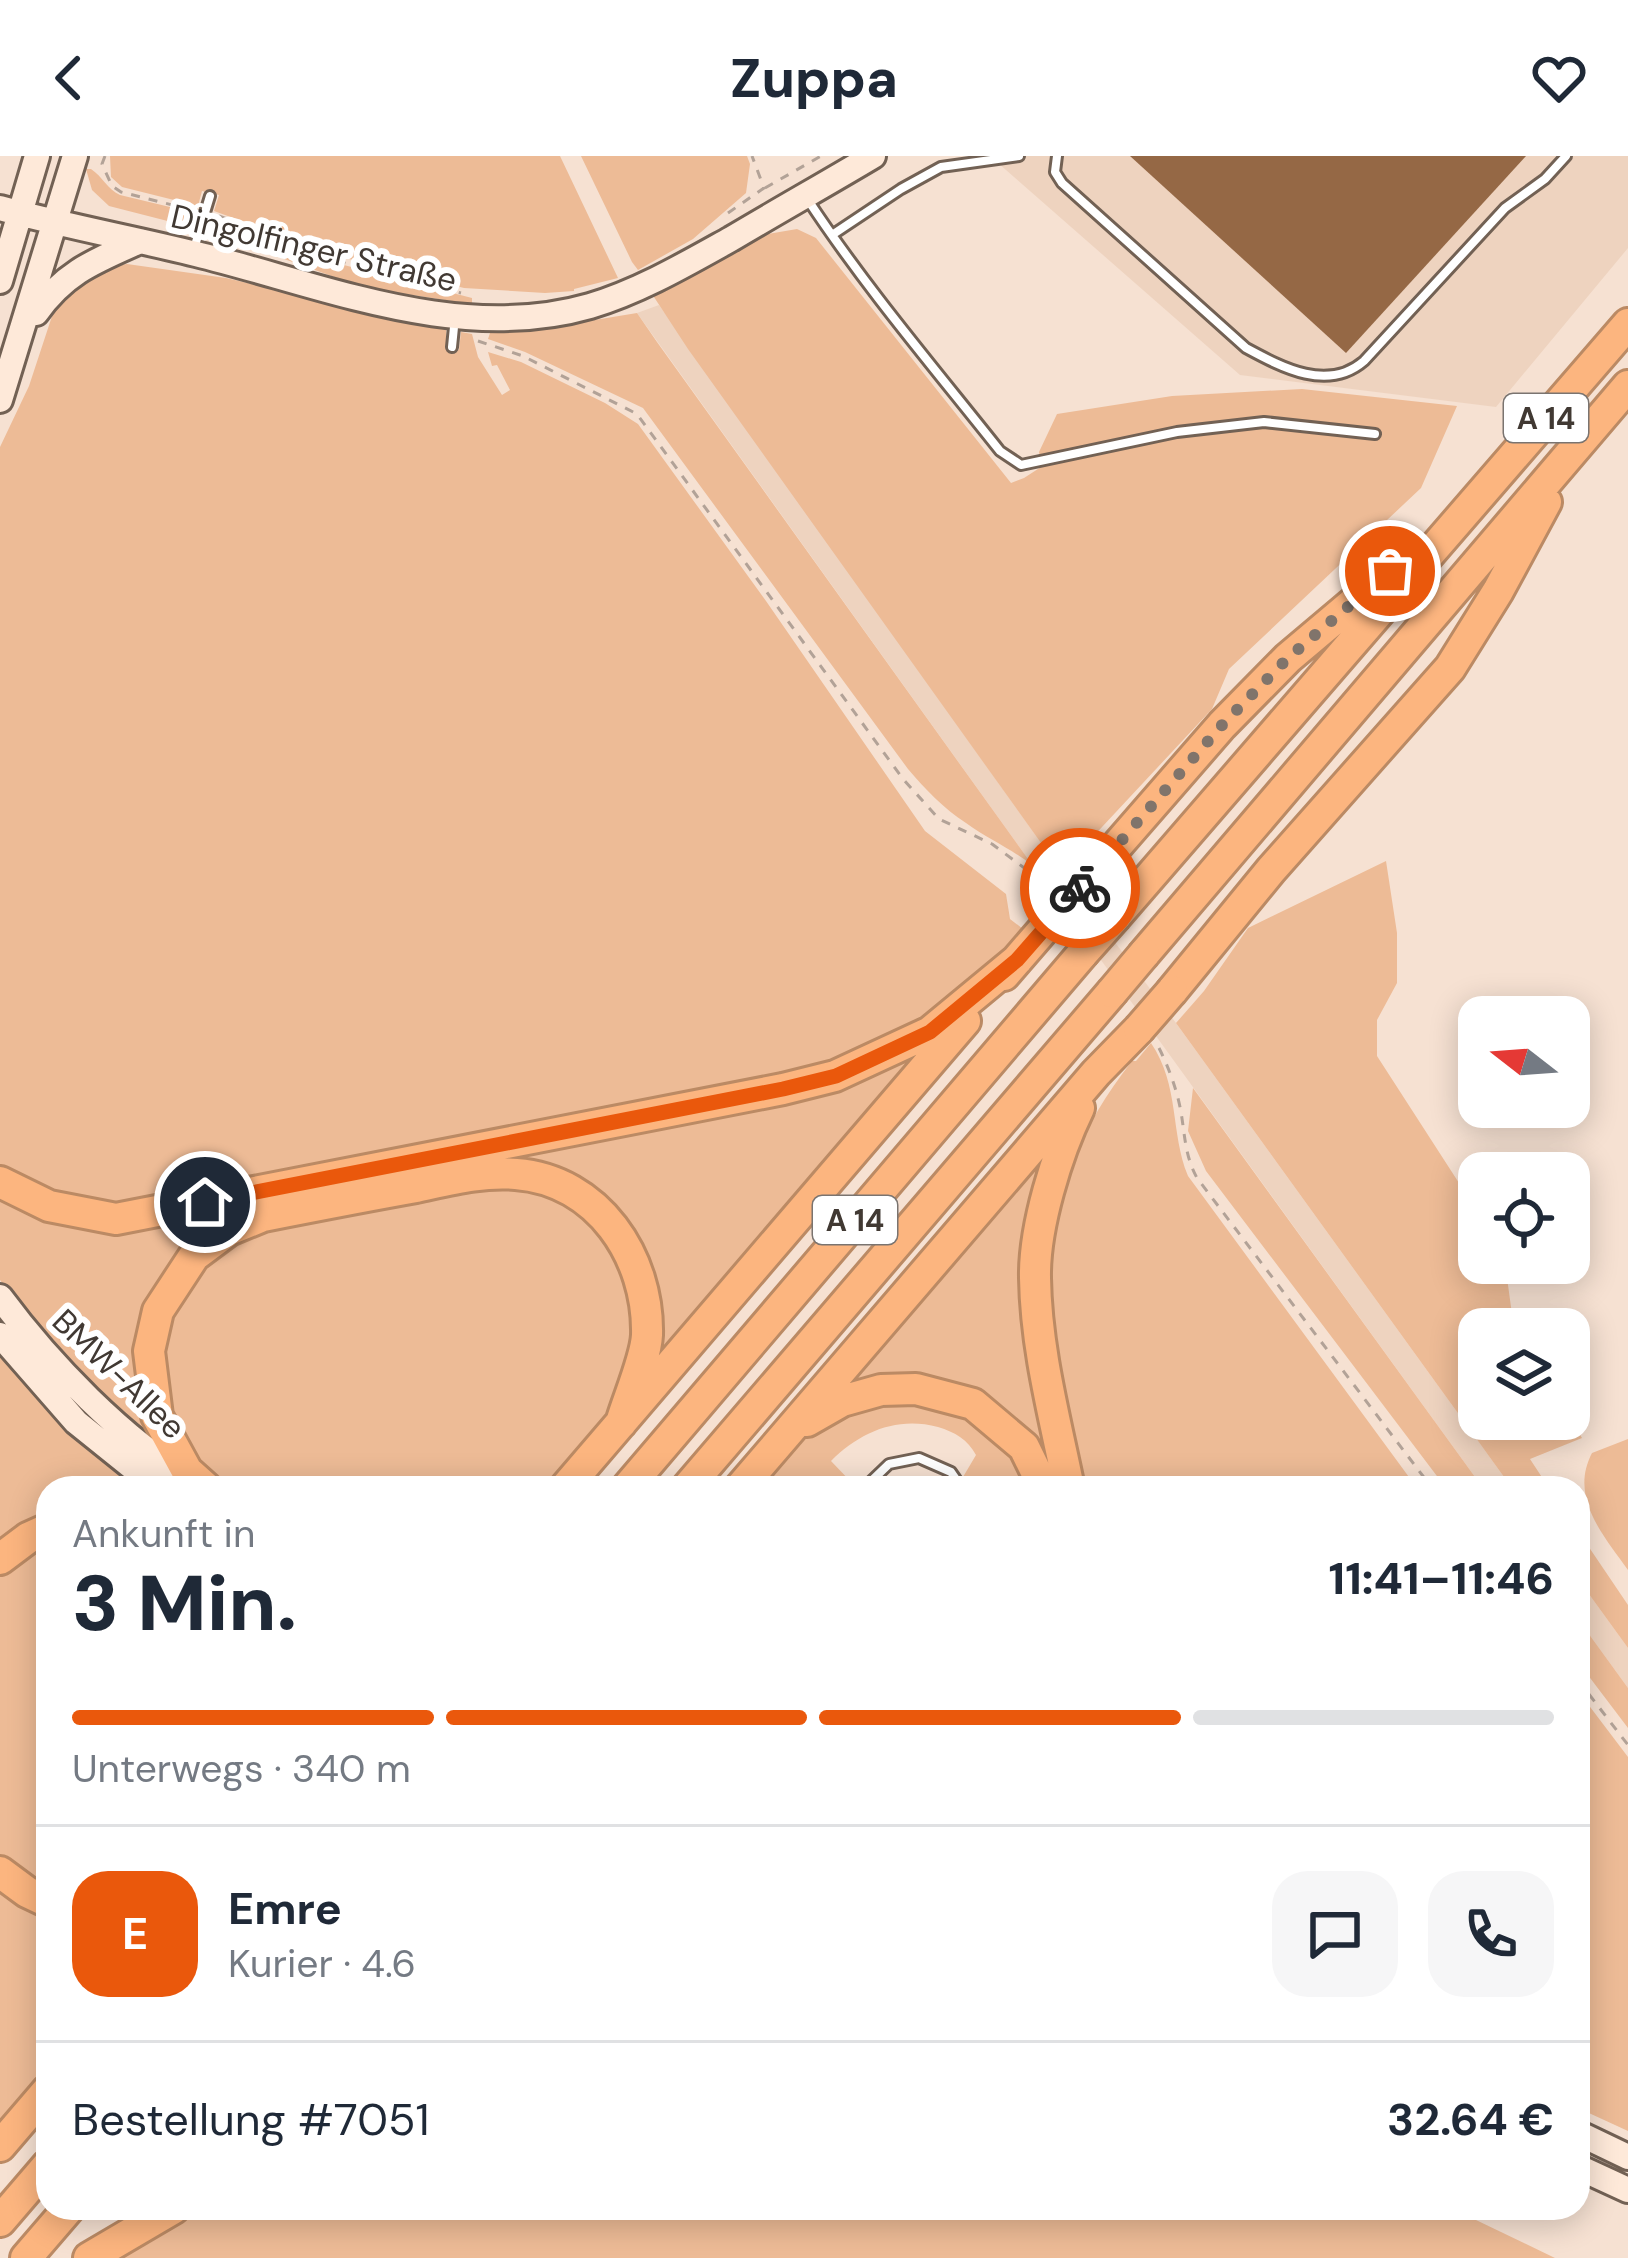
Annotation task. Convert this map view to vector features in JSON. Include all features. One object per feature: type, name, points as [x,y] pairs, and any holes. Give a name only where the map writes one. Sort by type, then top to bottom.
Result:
[{"type":"highway","name":"A 14","points":[[637,1476],[1628,324]]},
{"type":"highway","name":"A 14","points":[[697,1476],[1628,386]]},
{"type":"highway","points":[[750,1476],[1096,1073],[1149,1039],[1172,991],[1270,870],[1450,668],[1498,591],[1575,448]]},
{"type":"highway","points":[[575,1476],[1017,960],[1052,905],[1088,878],[1222,725],[1288,658],[1464,512]]},
{"type":"highway","points":[[0,1182],[50,1206],[116,1219],[783,1089],[836,1076],[930,1032],[1017,960]]},
{"type":"highway","points":[[1067,1476],[1040,1348],[1034,1274],[1057,1162],[1096,1073]]},
{"type":"highway","points":[[193,1476],[158,1416],[149,1351],[158,1311],[194,1256],[229,1230],[263,1216],[483,1174],[520,1174],[565,1188],[609,1220],[627,1246],[640,1278],[647,1338],[621,1423]]},
{"type":"highway","points":[[782,1438],[842,1401],[881,1390],[916,1389],[973,1405],[1024,1447],[1038,1476]]},
{"type":"highway","points":[[0,1559],[36,1534]]},
{"type":"highway","points":[[0,1873],[36,1896]]},
{"type":"highway","points":[[0,2146],[36,2104]]},
{"type":"highway","points":[[0,2221],[36,2179]]},
{"type":"highway","points":[[26,2258],[59,2220]]},
{"type":"highway","points":[[87,2258],[117,2220]]},
{"type":"highway","points":[[87,2258],[153,2220]]},
{"type":"main road","points":[[0,281],[10,211],[37,156]]},
{"type":"main road","points":[[0,400],[75,156]]},
{"type":"main road","name":"Dingolfinger Straße","points":[[10,211],[370,300],[532,316],[590,306],[641,286],[873,156]]},
{"type":"main road","points":[[24,329],[48,295],[73,272],[140,242]]},
{"type":"main road","name":"BMW-Allee","points":[[0,1298],[34,1344],[153,1457],[184,1476]]},
{"type":"main road","name":"BMW-Allee","points":[[0,1335],[76,1422],[143,1476]]},
{"type":"main road","points":[[1590,2139],[1628,2157]]},
{"type":"main road","points":[[1590,2173],[1628,2190]]},
{"type":"lane","points":[[832,236],[941,167],[1019,156]]},
{"type":"lane","points":[[1057,156],[1055,172],[1062,183],[1246,348],[1316,376],[1351,373],[1504,208],[1545,179],[1566,156]]},
{"type":"lane","points":[[193,253],[210,196]]},
{"type":"lane","points":[[806,196],[1000,451],[1021,466],[1177,432],[1264,422],[1375,434]]},
{"type":"lane","points":[[452,347],[466,309]]},
{"type":"lane","points":[[876,1476],[889,1464],[919,1458],[954,1476]]},
{"type":"path","points":[[105,156],[106,176],[122,192],[228,218],[466,309],[478,341],[523,356],[637,414],[903,779],[939,819],[992,844],[1028,870],[1052,905]]},
{"type":"path","points":[[752,156],[764,188]]},
{"type":"path","points":[[730,212],[820,156]]},
{"type":"path","points":[[1149,1039],[1181,1111],[1187,1161],[1197,1178],[1423,1476]]},
{"type":"path","points":[[1590,1695],[1628,1745]]},
{"type":"shaded area","points":[[110,156],[560,156],[618,278],[574,291],[545,293],[464,288],[341,257],[214,211],[219,195],[202,191],[198,206],[122,187],[111,177]]},
{"type":"shaded area","points":[[581,156],[747,156],[750,164],[746,193],[693,239],[638,270]]},
{"type":"shaded area","points":[[1003,156],[1628,156],[1628,248],[1496,407],[1240,375],[998,163]]},
{"type":"shaded area","points":[[86,169],[120,195],[195,213],[191,227],[109,206],[92,190]]},
{"type":"shaded area","points":[[213,218],[340,264],[472,298],[472,304],[365,288],[209,232]]},
{"type":"shaded area","points":[[797,229],[816,238],[1011,483],[1041,467],[1039,452],[1057,414],[1172,396],[1302,389],[1457,406],[1421,488],[1229,669],[1212,709],[1061,871],[652,294],[762,235]]},
{"type":"shaded area","points":[[127,264],[226,278],[446,329],[447,349],[459,350],[461,332],[472,334],[478,357],[502,395],[510,390],[488,352],[521,362],[638,424],[925,831],[1006,894],[1010,919],[1023,929],[984,972],[931,1017],[829,1068],[90,1209],[0,1174],[0,447],[29,386],[56,304],[69,287]]},
{"type":"shaded area","points":[[659,305],[1061,871],[1458,1413],[1458,1440],[1477,1440],[1503,1476],[1474,1476],[637,313]]},
{"type":"shaded area","points":[[637,313],[1033,866],[950,811],[908,769],[643,408],[488,339],[490,333]]},
{"type":"shaded area","points":[[1386,861],[1397,933],[1397,983],[1377,1020],[1377,1056],[1458,1181],[1458,1284],[1508,1284],[1511,1308],[1458,1308],[1458,1413],[1176,1023],[1248,928]]},
{"type":"shaded area","points":[[935,1035],[645,1379],[655,1301],[567,1181],[262,1208],[166,1279],[160,1453],[35,1329],[0,1280],[0,1193],[82,1223],[728,1109]]},
{"type":"shaded area","points":[[1151,1043],[1171,1092],[1188,1176],[1408,1476],[1080,1476],[1052,1344],[1048,1304],[1053,1229],[1074,1159],[1090,1125]]},
{"type":"shaded area","points":[[1193,1088],[1474,1476],[1437,1476],[1206,1171],[1188,1131]]},
{"type":"shaded area","points":[[1055,1135],[1043,1185],[1062,1476],[1052,1476],[996,1412],[838,1396]]},
{"type":"shaded area","points":[[502,1181],[575,1203],[621,1252],[638,1333],[615,1403],[553,1476],[208,1476],[192,1461],[157,1378],[177,1292],[233,1236]]},
{"type":"shaded area","points":[[0,1353],[64,1425],[123,1476],[36,1476],[36,1525],[0,1546]]},
{"type":"shaded area","points":[[926,1400],[993,1429],[1028,1476],[964,1476],[976,1455],[969,1445],[944,1429],[908,1424],[867,1435],[831,1461],[845,1476],[773,1476],[804,1440],[829,1420],[883,1404]]},
{"type":"shaded area","points":[[1628,1439],[1628,1570],[1590,1509],[1590,1476],[1585,1476],[1592,1453]]},
{"type":"shaded area","points":[[1477,1440],[1577,1440],[1530,1459],[1541,1476],[1503,1476]]},
{"type":"shaded area","points":[[36,1546],[36,1884],[0,1857],[0,1572]]},
{"type":"shaded area","points":[[1590,1549],[1628,1605],[1628,1648],[1590,1596]]},
{"type":"shaded area","points":[[1590,1596],[1628,1648],[1628,1688],[1590,1636]]},
{"type":"shaded area","points":[[1590,1636],[1628,1688],[1628,1728],[1590,1678]]},
{"type":"shaded area","points":[[1590,1707],[1628,1757],[1628,2131],[1590,2114]]},
{"type":"shaded area","points":[[0,1886],[36,1906],[36,2087],[0,2129]]},
{"type":"shaded area","points":[[177,2220],[1476,2220],[1555,2258],[117,2258]]},
{"type":"building","points":[[1130,156],[1526,156],[1346,353]]},
{"type":"way so far","points":[[1080,888],[1222,725],[1317,631],[1390,571]]},
{"type":"route","points":[[205,1202],[836,1076],[930,1032],[1017,960],[1080,888]]}]
